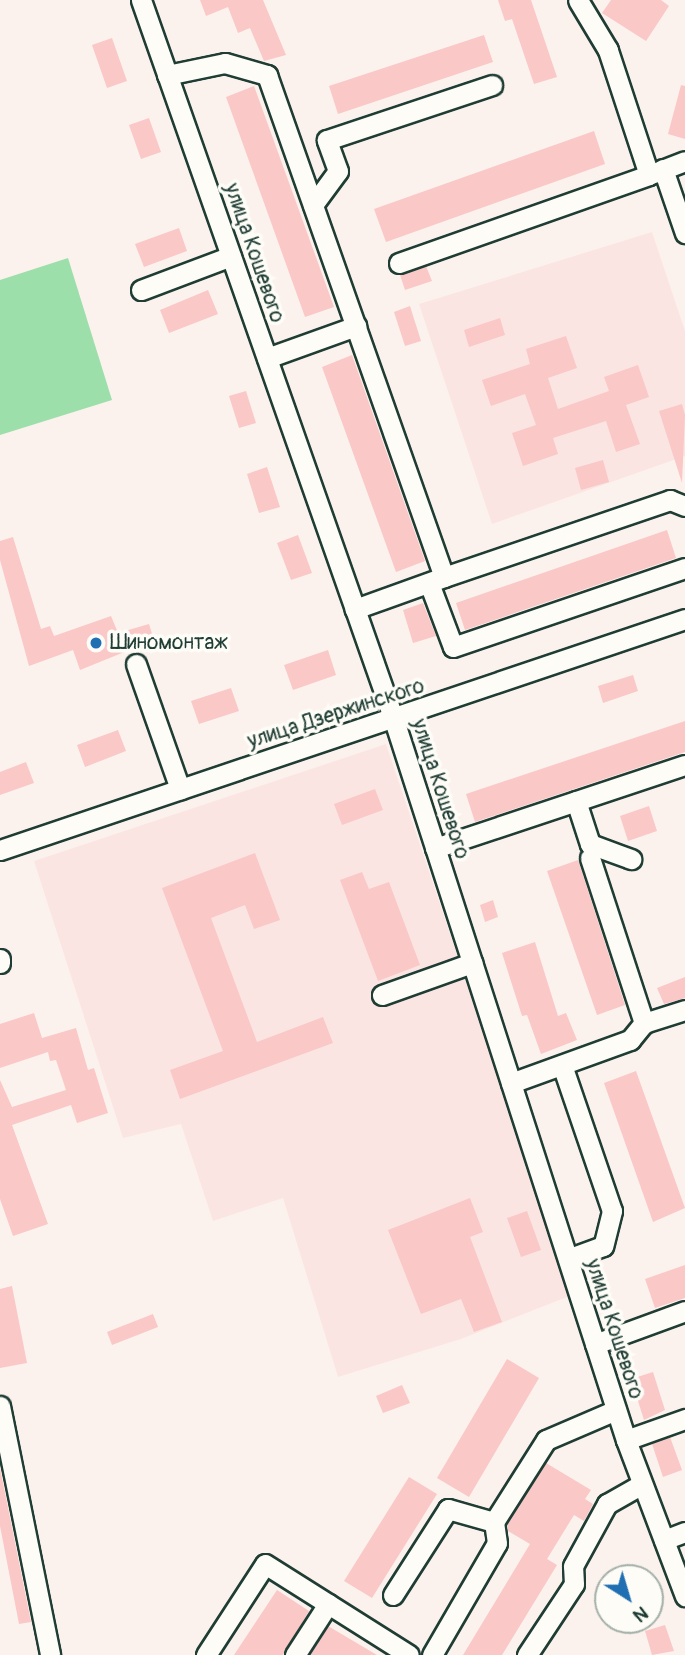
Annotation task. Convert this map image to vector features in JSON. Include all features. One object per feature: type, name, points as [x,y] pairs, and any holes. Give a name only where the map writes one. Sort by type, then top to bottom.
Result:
[{"type":"street","name":"улица Кошевого","points":[[141,0],[394,720],[625,1440],[685,1596]]},
{"type":"street","points":[[578,0],[608,50],[656,172],[685,233]]},
{"type":"street","points":[[167,75],[225,63],[267,75],[356,326],[437,580],[453,647],[685,568]]},
{"type":"street","points":[[313,205],[338,172],[327,140],[492,85]]},
{"type":"street","points":[[399,263],[685,161]]},
{"type":"street","points":[[141,290],[231,256]]},
{"type":"street","points":[[267,358],[356,326]]},
{"type":"street","points":[[355,608],[670,500],[685,506]]},
{"type":"street","name":"улица Дзержинского","points":[[0,850],[394,720],[685,619]]},
{"type":"street","points":[[136,664],[180,789]]},
{"type":"street","points":[[435,848],[685,765]]},
{"type":"street","points":[[576,801],[590,844],[631,859]]},
{"type":"street","points":[[590,858],[644,1023]]},
{"type":"street","points":[[382,995],[472,963]]},
{"type":"street","points":[[511,1083],[630,1040],[644,1023],[685,1010]]},
{"type":"street","points":[[562,1065],[612,1211],[603,1246],[568,1259]]},
{"type":"street","points":[[595,1345],[685,1311]]},
{"type":"street","points":[[0,1406],[50,1655]]},
{"type":"street","points":[[432,1655],[497,1544],[494,1522],[546,1440],[616,1410]]},
{"type":"street","points":[[625,1440],[685,1419]]},
{"type":"street","points":[[527,1655],[574,1584],[573,1566],[607,1504],[642,1485]]},
{"type":"street","points":[[393,1595],[449,1509],[494,1522]]},
{"type":"street","points":[[664,1540],[685,1532]]},
{"type":"street","points":[[206,1655],[265,1564],[409,1655]]},
{"type":"street","points":[[295,1655],[328,1604]]},
{"type":"shaded area","points":[[652,232],[685,331],[685,456],[492,524],[419,304]]},
{"type":"shaded area","points":[[386,744],[572,1295],[461,1339],[338,1377],[283,1198],[213,1221],[181,1124],[123,1138],[34,861]]},
{"type":"green space","points":[[68,258],[112,400],[0,435],[0,280]]},
{"type":"building","points":[[200,0],[263,0],[286,55],[264,61],[250,28],[238,33],[228,7],[206,16]]},
{"type":"building","points":[[498,0],[531,0],[557,77],[534,84],[512,19],[505,21]]},
{"type":"building","points":[[611,0],[661,0],[669,6],[646,41],[602,13]]},
{"type":"building","points":[[484,35],[493,62],[338,114],[329,86]]},
{"type":"building","points":[[112,38],[127,81],[107,88],[92,45]]},
{"type":"building","points":[[681,85],[685,86],[685,139],[668,134]]},
{"type":"building","points":[[254,86],[334,307],[305,317],[226,97]]},
{"type":"building","points":[[149,118],[161,152],[141,159],[129,125]]},
{"type":"building","points":[[594,131],[605,164],[386,242],[374,209]]},
{"type":"building","points":[[179,228],[187,251],[144,267],[135,244]]},
{"type":"building","points":[[426,266],[432,281],[405,290],[400,275]]},
{"type":"building","points":[[208,290],[218,314],[169,333],[160,310]]},
{"type":"building","points":[[410,306],[421,341],[405,346],[394,312]]},
{"type":"building","points":[[500,318],[505,335],[469,347],[464,330]]},
{"type":"building","points":[[566,336],[577,368],[548,378],[558,409],[609,391],[604,377],[638,365],[649,397],[626,405],[640,444],[616,452],[606,421],[553,438],[558,454],[523,466],[512,433],[536,425],[525,394],[491,406],[482,380],[530,364],[526,349]]},
{"type":"building","points":[[352,355],[425,561],[396,572],[322,367]]},
{"type":"building","points":[[246,391],[256,423],[239,428],[229,396]]},
{"type":"building","points":[[682,404],[685,415],[682,483],[659,411]]},
{"type":"building","points":[[603,460],[609,482],[581,490],[575,468]]},
{"type":"building","points":[[267,467],[280,507],[259,513],[247,474]]},
{"type":"building","points":[[667,530],[676,558],[465,630],[456,603]]},
{"type":"building","points":[[298,535],[312,573],[291,580],[277,543]]},
{"type":"building","points":[[13,537],[41,629],[50,626],[54,636],[111,616],[118,633],[149,624],[154,640],[80,670],[73,650],[29,666],[0,560],[0,541]]},
{"type":"building","points":[[423,603],[436,636],[413,643],[403,610]]},
{"type":"building","points":[[328,650],[336,675],[293,690],[284,665]]},
{"type":"building","points":[[633,675],[638,691],[603,703],[598,686]]},
{"type":"building","points":[[231,688],[239,711],[199,724],[191,701]]},
{"type":"building","points":[[685,721],[685,752],[475,822],[466,794]]},
{"type":"building","points":[[118,730],[126,751],[85,767],[77,745]]},
{"type":"building","points":[[26,762],[34,783],[0,795],[0,772]]},
{"type":"building","points":[[375,789],[383,810],[342,825],[334,804]]},
{"type":"building","points":[[649,806],[657,831],[628,841],[620,816]]},
{"type":"building","points":[[255,853],[280,920],[254,929],[245,905],[211,918],[257,1042],[323,1017],[333,1043],[180,1099],[170,1070],[223,1051],[162,888]]},
{"type":"building","points":[[578,860],[625,1005],[597,1015],[547,871]]},
{"type":"building","points":[[362,872],[369,889],[389,882],[420,965],[378,981],[340,880]]},
{"type":"building","points":[[493,900],[498,917],[485,922],[480,905]]},
{"type":"building","points":[[535,942],[558,1016],[566,1013],[577,1040],[541,1054],[527,1015],[522,1016],[502,953]]},
{"type":"building","points":[[685,977],[685,998],[664,1004],[657,988]]},
{"type":"building","points":[[34,1013],[42,1038],[76,1028],[88,1070],[94,1068],[108,1113],[77,1123],[71,1105],[12,1125],[48,1224],[13,1236],[0,1199],[0,1080],[12,1107],[66,1090],[56,1060],[50,1061],[48,1052],[0,1068],[0,1024]]},
{"type":"building","points":[[636,1071],[685,1208],[653,1222],[604,1083]]},
{"type":"building","points":[[470,1198],[483,1232],[470,1237],[502,1322],[474,1332],[461,1299],[421,1314],[388,1230]]},
{"type":"building","points":[[527,1211],[541,1250],[521,1257],[507,1218]]},
{"type":"building","points":[[685,1265],[685,1298],[655,1308],[645,1279]]},
{"type":"building","points":[[12,1286],[27,1363],[0,1368],[0,1289]]},
{"type":"building","points":[[153,1314],[158,1327],[112,1345],[107,1332]]},
{"type":"building","points":[[507,1359],[539,1378],[469,1497],[437,1478]]},
{"type":"building","points":[[653,1372],[665,1410],[644,1420],[631,1379]]},
{"type":"building","points":[[402,1385],[410,1403],[383,1413],[376,1396]]},
{"type":"building","points":[[670,1437],[682,1470],[663,1477],[652,1444]]},
{"type":"building","points":[[546,1463],[591,1490],[585,1499],[593,1504],[584,1521],[574,1515],[547,1559],[557,1565],[502,1655],[463,1655],[530,1544],[508,1531],[507,1525]]},
{"type":"building","points":[[0,1468],[31,1622],[19,1624],[0,1526]]},
{"type":"building","points":[[409,1477],[437,1494],[372,1598],[344,1581]]},
{"type":"building","points":[[277,1590],[309,1611],[283,1655],[234,1655]]},
{"type":"building","points":[[664,1625],[674,1651],[652,1655],[646,1634],[664,1634]]},
{"type":"building","points":[[328,1626],[377,1655],[310,1655]]},
{"type":"place","name":"Шиномонтаж","points":[[96,643]]}]
